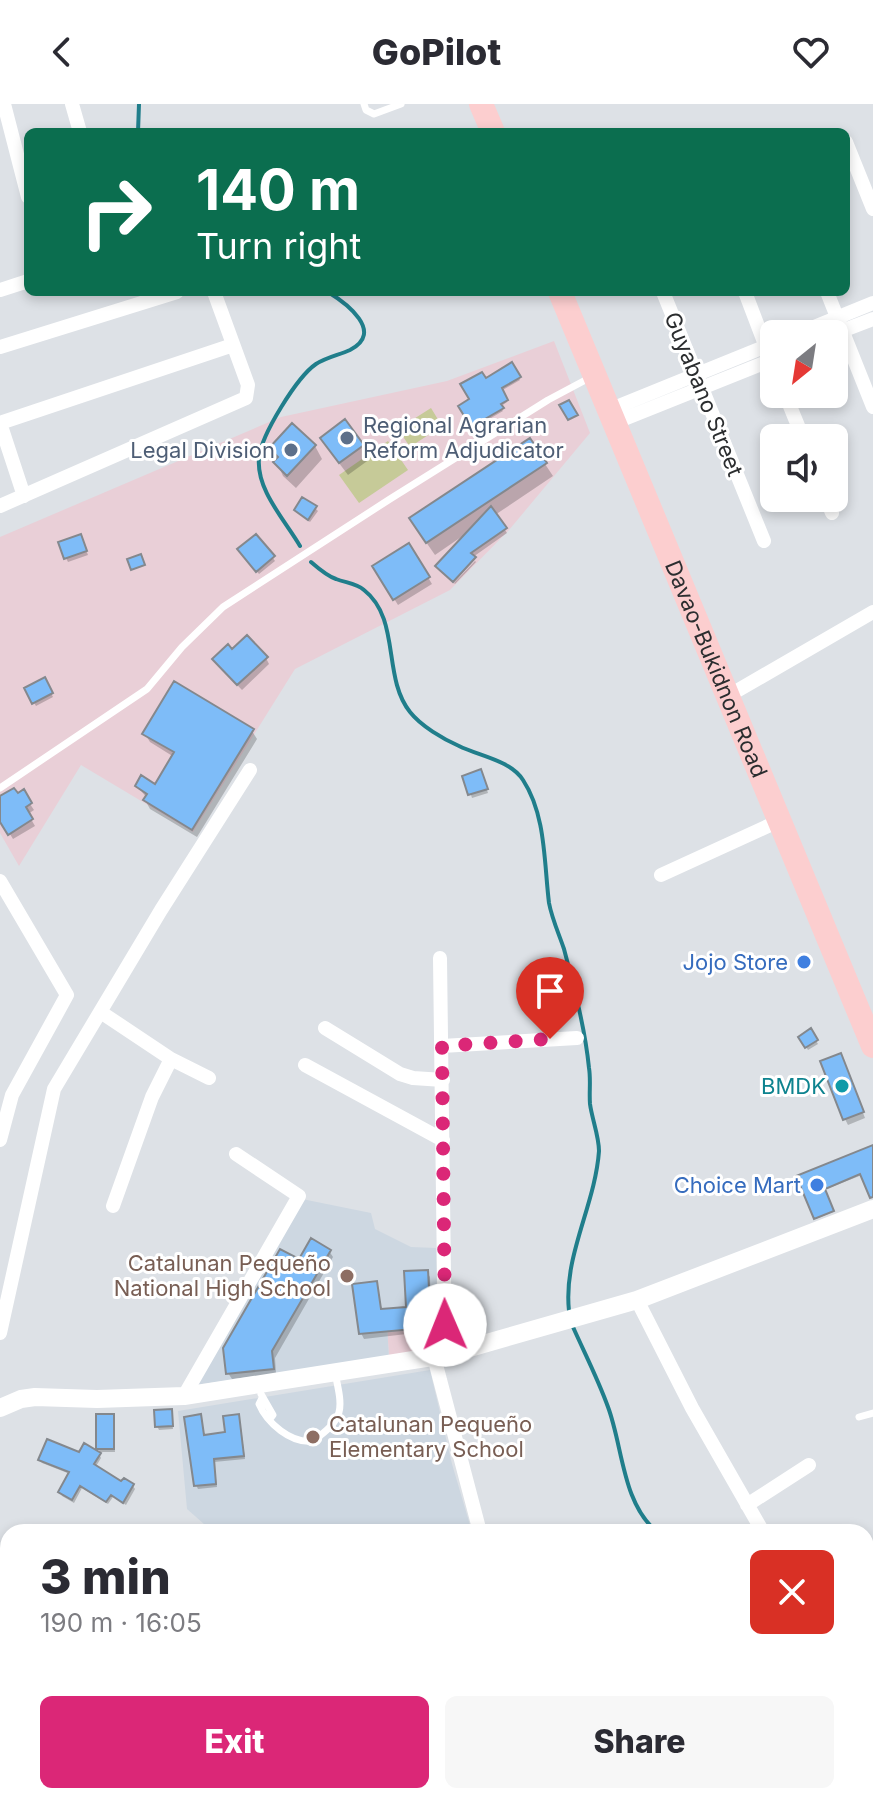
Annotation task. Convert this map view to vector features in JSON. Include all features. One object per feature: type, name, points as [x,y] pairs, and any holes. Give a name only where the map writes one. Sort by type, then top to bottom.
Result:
[{"type":"highway","points":[[481,104],[491,128]]},
{"type":"highway","name":"Davao-Bukidnon Road","points":[[562,296],[871,1036]]},
{"type":"street","points":[[4,104],[24,182]]},
{"type":"street","points":[[72,104],[79,128]]},
{"type":"street","points":[[850,151],[872,201]]},
{"type":"street","points":[[0,290],[24,282]]},
{"type":"street","points":[[0,347],[164,296]]},
{"type":"street","points":[[0,506],[241,401],[247,395],[248,385],[215,296]]},
{"type":"street","name":"Guyabano Street","points":[[665,296],[764,541]]},
{"type":"street","points":[[747,296],[760,327]]},
{"type":"street","points":[[828,296],[836,320]]},
{"type":"street","points":[[848,321],[873,303]]},
{"type":"street","points":[[848,325],[873,319]]},
{"type":"street","points":[[24,496],[0,423],[233,345]]},
{"type":"street","points":[[848,351],[873,407]]},
{"type":"street","points":[[611,417],[760,359]]},
{"type":"street","points":[[728,696],[873,612]]},
{"type":"street","points":[[0,1333],[54,1089],[161,910],[250,770]]},
{"type":"street","points":[[661,875],[779,821]]},
{"type":"street","points":[[0,881],[67,995],[6,1094],[0,1140]]},
{"type":"street","points":[[440,958],[443,1140],[439,1356],[478,1524]]},
{"type":"street","points":[[102,1013],[171,1059],[209,1078]]},
{"type":"street","points":[[325,1028],[400,1074],[443,1080]]},
{"type":"street","points":[[442,1046],[577,1038]]},
{"type":"street","points":[[113,1206],[152,1097],[171,1059]]},
{"type":"street","points":[[305,1065],[443,1140]]},
{"type":"street","points":[[184,1396],[299,1196],[236,1154]]},
{"type":"street","points":[[0,1408],[35,1397],[97,1399],[260,1392],[335,1373],[358,1363],[439,1356],[637,1300],[873,1209]]},
{"type":"street","points":[[637,1300],[692,1408],[758,1524]]},
{"type":"street","points":[[747,1505],[809,1465]]},
{"type":"lane","points":[[364,104],[366,110],[374,114],[401,104]]},
{"type":"lane","points":[[0,788],[137,697],[223,607],[548,400],[595,375]]},
{"type":"lane","points":[[260,1392],[273,1415],[270,1419],[295,1440],[313,1441],[334,1424],[341,1408],[335,1373]]},
{"type":"lane","points":[[859,1417],[873,1413]]},
{"type":"shaded area","points":[[554,341],[590,433],[509,530],[450,590],[295,669],[193,832],[81,765],[19,866],[0,833],[0,537],[281,417],[447,381]]},
{"type":"shaded area","name":"Catalunan Pequeño National High School","points":[[302,1199],[371,1213],[375,1229],[411,1247],[436,1248],[437,1305],[386,1308],[389,1358],[195,1385]]},
{"type":"shaded area","points":[[437,1305],[439,1350],[389,1358],[386,1308]]},
{"type":"shaded area","name":"Catalunan Pequeño Elementary School","points":[[430,1370],[470,1524],[204,1524],[187,1509],[178,1411]]},
{"type":"green space","points":[[431,408],[442,426],[410,447],[398,429]]},
{"type":"green space","points":[[388,441],[408,470],[359,503],[339,475]]},
{"type":"building","points":[[512,362],[521,377],[502,388],[508,400],[501,404],[504,408],[471,427],[458,406],[469,399],[460,384],[482,372],[486,378]]},
{"type":"building","points":[[569,400],[578,415],[568,420],[559,405]]},
{"type":"building","points":[[345,419],[364,445],[339,463],[320,438]]},
{"type":"building","points":[[292,423],[316,445],[287,476],[273,462],[278,457],[269,448]]},
{"type":"building","points":[[530,438],[547,463],[426,543],[409,518]]},
{"type":"building","points":[[302,497],[317,506],[308,520],[294,510]]},
{"type":"building","points":[[491,506],[507,528],[471,553],[476,557],[453,582],[435,566]]},
{"type":"building","points":[[81,534],[87,551],[64,559],[58,542]]},
{"type":"building","points":[[256,534],[275,556],[256,572],[237,549]]},
{"type":"building","points":[[409,543],[430,577],[393,600],[372,566]]},
{"type":"building","points":[[141,554],[145,565],[131,570],[127,559]]},
{"type":"building","points":[[247,635],[268,657],[237,685],[212,659],[228,644],[232,649]]},
{"type":"building","points":[[45,677],[53,693],[32,704],[24,688]]},
{"type":"building","points":[[174,681],[254,729],[192,830],[143,800],[147,794],[135,786],[141,775],[155,784],[174,752],[142,734]]},
{"type":"building","points":[[481,769],[488,789],[468,795],[462,776]]},
{"type":"building","points":[[14,788],[18,793],[24,789],[32,803],[26,807],[33,819],[8,835],[0,822],[0,796]]},
{"type":"building","points":[[811,1028],[818,1040],[805,1048],[798,1037]]},
{"type":"building","name":"BMDK","points":[[841,1053],[864,1112],[843,1120],[820,1061]]},
{"type":"building","name":"Choice Mart","points":[[873,1145],[873,1197],[870,1198],[860,1174],[825,1189],[834,1211],[814,1219],[796,1176]]},
{"type":"building","points":[[311,1238],[331,1250],[272,1351],[274,1369],[226,1374],[223,1348],[280,1249],[299,1259]]},
{"type":"building","points":[[428,1270],[430,1308],[434,1307],[435,1344],[414,1348],[413,1329],[359,1334],[352,1284],[377,1281],[381,1309],[406,1307],[404,1271]]},
{"type":"building","points":[[172,1409],[173,1426],[155,1427],[154,1410]]},
{"type":"building","points":[[96,1414],[114,1414],[114,1449],[96,1449]]},
{"type":"building","points":[[201,1414],[204,1435],[225,1432],[223,1416],[239,1414],[244,1456],[214,1459],[216,1484],[194,1486],[184,1417]]},
{"type":"building","points":[[47,1439],[79,1452],[84,1443],[101,1453],[94,1464],[121,1481],[124,1478],[134,1484],[123,1503],[111,1495],[106,1502],[80,1486],[72,1500],[58,1492],[69,1472],[38,1460]]},
{"type":"waterway","points":[[138,128],[139,104]]},
{"type":"waterway","points":[[300,546],[267,493],[259,470],[259,458],[266,435],[299,381],[316,364],[360,343],[364,335],[359,318],[334,296]]},
{"type":"waterway","points":[[311,562],[329,576],[361,588],[375,602],[383,616],[396,682],[410,712],[446,740],[494,759],[517,773],[536,808],[543,840],[549,903],[564,949],[585,1038],[590,1072],[590,1104],[599,1145],[592,1191],[571,1271],[569,1311]]},
{"type":"waterway","points":[[573,1327],[608,1407],[630,1490],[649,1524]]},
{"type":"place","name":"Regional Agrarian Reform Adjudicator","points":[[347,438]]},
{"type":"place","name":"Legal Division","points":[[291,450]]},
{"type":"place","name":"Jojo Store","points":[[804,962]]},
{"type":"place","name":"BMDK","points":[[842,1086]]},
{"type":"place","name":"Choice Mart","points":[[817,1185]]},
{"type":"place","name":"Catalunan Pequeño National High School","points":[[347,1276]]},
{"type":"place","name":"Catalunan Pequeño Elementary School","points":[[313,1437]]},
{"type":"route","points":[[445,1325],[442,1046],[550,1039]]}]
